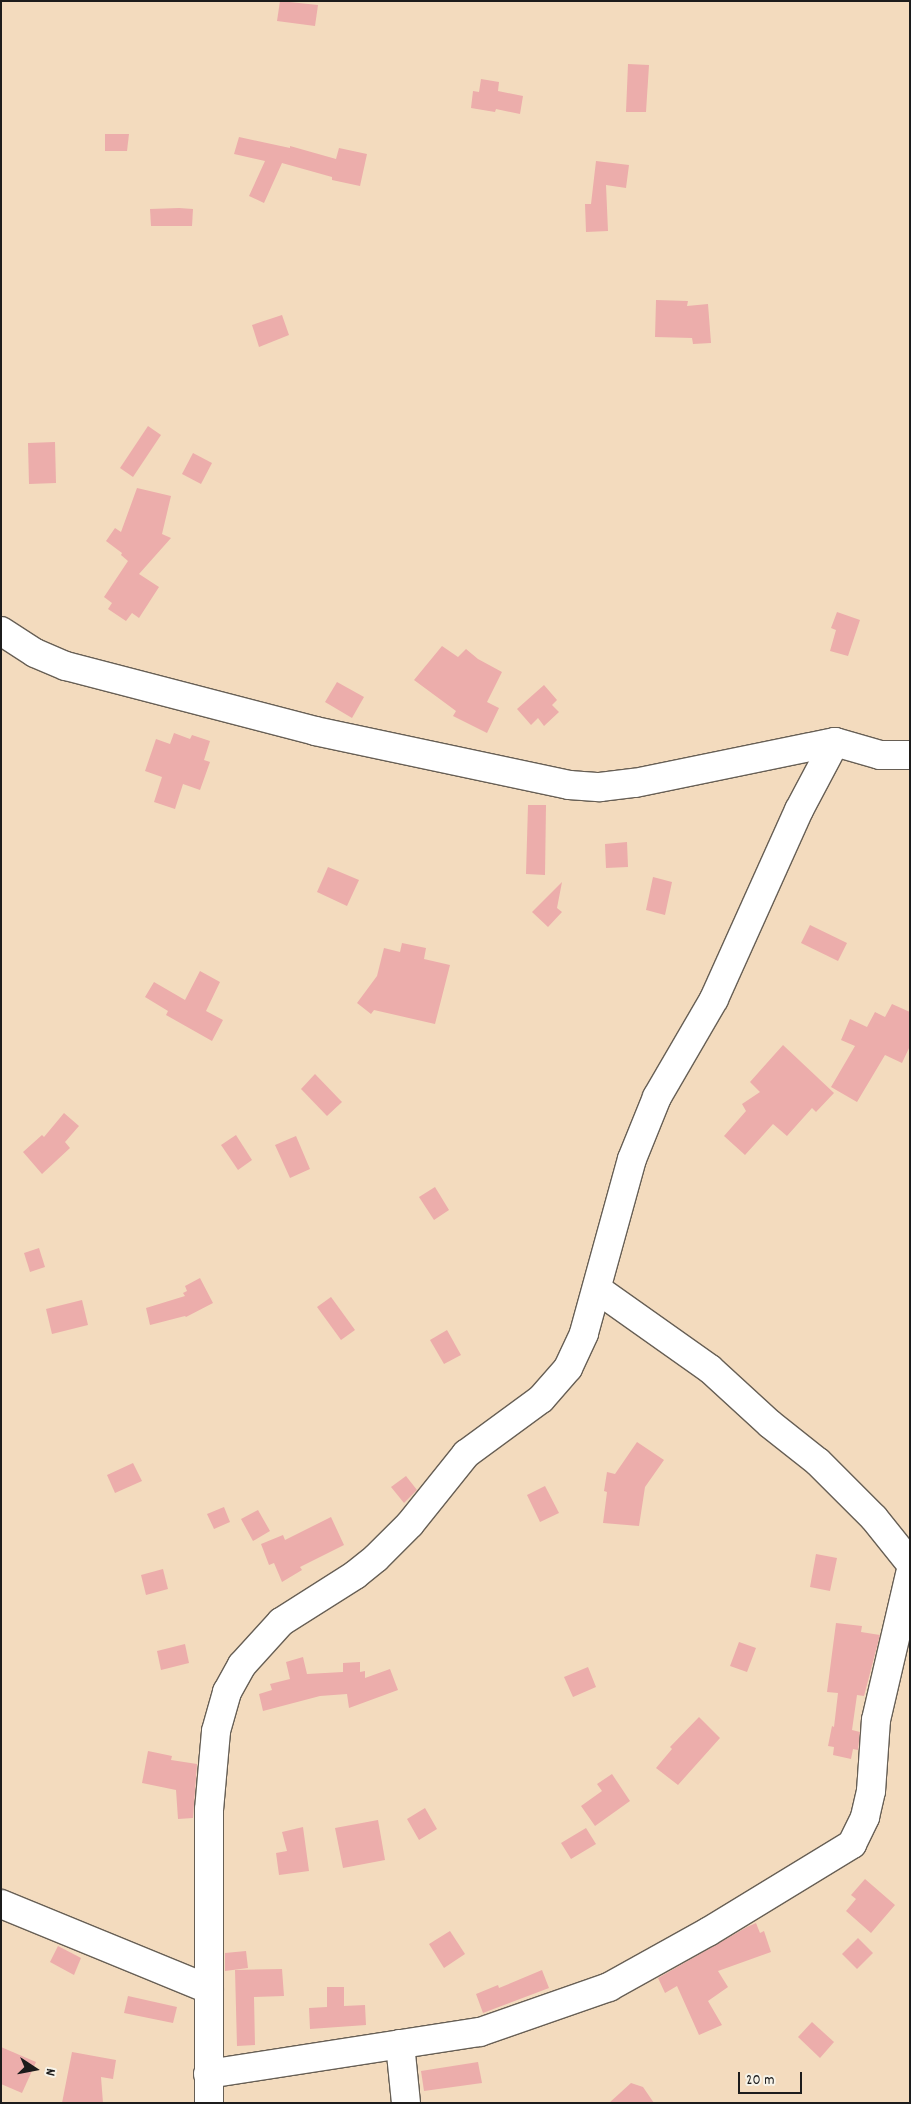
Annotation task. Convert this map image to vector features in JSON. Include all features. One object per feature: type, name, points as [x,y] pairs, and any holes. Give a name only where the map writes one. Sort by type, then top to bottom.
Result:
[{"type":"street","points":[[1,631],[36,653],[66,666],[315,731],[569,785],[600,786],[635,783],[835,742],[880,755],[910,755]]},
{"type":"street","points":[[209,2103],[208,1810],[216,1731],[227,1692],[242,1665],[281,1622],[354,1575],[376,1558],[410,1524],[466,1454],[541,1399],[568,1368],[584,1333],[632,1159],[657,1098],[714,999],[799,810],[835,742]]},
{"type":"street","points":[[597,1289],[710,1369],[770,1424],[818,1462],[874,1518],[910,1563]]},
{"type":"street","points":[[208,2074],[480,2032],[609,1987],[708,1932],[852,1844],[865,1817],[871,1790],[876,1720],[910,1574]]},
{"type":"street","points":[[1,1904],[208,1989]]},
{"type":"street","points":[[400,2044],[406,2103]]},
{"type":"building","points":[[280,1],[318,5],[315,26],[277,21]]},
{"type":"building","points":[[628,64],[649,65],[646,112],[626,112]]},
{"type":"building","points":[[481,79],[499,82],[498,91],[523,96],[520,114],[496,109],[495,112],[471,108],[473,91],[479,92]]},
{"type":"building","points":[[105,134],[129,134],[127,151],[105,151]]},
{"type":"building","points":[[239,137],[290,148],[290,146],[336,159],[339,148],[367,154],[360,186],[332,180],[332,177],[282,163],[264,203],[249,196],[265,161],[234,154]]},
{"type":"building","points":[[596,161],[629,165],[626,188],[606,185],[608,231],[586,232],[585,204],[591,204]]},
{"type":"building","points":[[150,209],[193,209],[192,226],[151,226]]},
{"type":"building","points":[[656,300],[688,301],[687,306],[708,304],[711,343],[693,344],[692,338],[655,337]]},
{"type":"building","points":[[282,315],[289,335],[259,347],[252,325]]},
{"type":"building","points":[[148,426],[161,435],[133,477],[120,468]]},
{"type":"building","points":[[55,442],[56,483],[29,484],[28,443]]},
{"type":"building","points":[[193,453],[212,463],[201,484],[182,474]]},
{"type":"building","points":[[137,488],[171,496],[162,534],[171,538],[139,574],[159,587],[139,618],[132,613],[126,621],[108,609],[112,603],[104,597],[128,561],[121,555],[122,553],[106,541],[115,528],[121,532]]},
{"type":"building","points":[[837,612],[860,620],[848,656],[830,651],[836,630],[831,628]]},
{"type":"building","points":[[442,646],[458,657],[466,649],[478,659],[502,672],[487,702],[499,708],[487,733],[453,716],[456,711],[414,680]]},
{"type":"building","points":[[337,682],[364,697],[352,718],[325,702]]},
{"type":"building","points":[[544,685],[557,700],[552,705],[559,712],[544,726],[538,718],[531,725],[517,709]]},
{"type":"building","points":[[174,733],[190,739],[192,735],[210,741],[204,760],[210,762],[200,790],[183,784],[175,809],[154,802],[162,777],[145,771],[156,739],[170,744]]},
{"type":"building","points":[[528,805],[546,805],[545,875],[526,874]]},
{"type":"building","points":[[627,842],[628,867],[606,868],[605,844]]},
{"type":"building","points":[[328,867],[359,880],[347,906],[317,892]]},
{"type":"building","points":[[653,877],[672,882],[665,915],[646,910]]},
{"type":"building","points":[[562,882],[557,908],[562,912],[548,927],[532,912]]},
{"type":"building","points":[[810,925],[847,943],[838,961],[801,943]]},
{"type":"building","points":[[402,943],[426,948],[424,959],[450,965],[435,1024],[374,1010],[371,1014],[357,1003],[377,976],[384,948],[400,952]]},
{"type":"building","points":[[200,971],[220,982],[206,1011],[223,1020],[212,1041],[166,1015],[168,1011],[145,997],[154,982],[185,1000]]},
{"type":"building","points":[[892,1004],[910,1012],[910,1046],[902,1063],[885,1055],[857,1102],[831,1087],[855,1046],[841,1040],[850,1019],[867,1027],[875,1012],[885,1017]]},
{"type":"building","points":[[783,1045],[834,1093],[816,1112],[812,1108],[787,1136],[773,1124],[745,1155],[724,1136],[746,1111],[742,1104],[760,1092],[750,1082]]},
{"type":"building","points":[[315,1074],[342,1102],[327,1116],[301,1089]]},
{"type":"building","points":[[64,1113],[79,1126],[65,1142],[70,1148],[42,1174],[23,1152],[42,1135],[44,1137]]},
{"type":"building","points":[[236,1135],[252,1160],[238,1170],[221,1145]]},
{"type":"building","points":[[296,1136],[310,1169],[290,1178],[275,1145]]},
{"type":"building","points":[[435,1187],[449,1210],[434,1220],[419,1197]]},
{"type":"building","points":[[39,1248],[45,1267],[30,1272],[24,1253]]},
{"type":"building","points":[[200,1278],[213,1303],[186,1317],[150,1325],[146,1308],[185,1296],[183,1293],[187,1291],[185,1286]]},
{"type":"building","points":[[331,1297],[355,1330],[341,1340],[317,1307]]},
{"type":"building","points":[[82,1300],[88,1325],[52,1334],[46,1309]]},
{"type":"building","points":[[447,1330],[461,1355],[444,1364],[430,1340]]},
{"type":"building","points":[[637,1442],[664,1460],[645,1487],[639,1526],[603,1523],[607,1492],[604,1491],[607,1472],[615,1474]]},
{"type":"building","points":[[133,1463],[142,1481],[115,1493],[107,1475]]},
{"type":"building","points":[[406,1476],[417,1490],[404,1503],[391,1487]]},
{"type":"building","points":[[545,1486],[559,1513],[540,1522],[527,1495]]},
{"type":"building","points":[[224,1507],[230,1522],[214,1529],[207,1514]]},
{"type":"building","points":[[258,1510],[270,1531],[253,1541],[241,1519]]},
{"type":"building","points":[[331,1517],[344,1545],[300,1567],[302,1570],[282,1582],[274,1563],[269,1565],[261,1544],[283,1535],[285,1540]]},
{"type":"building","points":[[816,1554],[837,1558],[830,1591],[810,1587]]},
{"type":"building","points":[[163,1569],[168,1589],[146,1595],[141,1575]]},
{"type":"building","points":[[836,1623],[862,1626],[861,1632],[880,1635],[864,1696],[857,1695],[852,1730],[860,1732],[858,1750],[853,1749],[851,1759],[833,1755],[834,1747],[828,1746],[832,1726],[834,1727],[838,1693],[827,1692]]},
{"type":"building","points":[[739,1642],[756,1648],[747,1672],[730,1666]]},
{"type":"building","points":[[185,1644],[189,1663],[161,1670],[157,1651]]},
{"type":"building","points":[[303,1657],[307,1674],[343,1672],[343,1663],[360,1662],[360,1672],[365,1671],[365,1678],[390,1669],[398,1690],[349,1708],[347,1694],[320,1696],[263,1711],[259,1694],[272,1690],[270,1684],[290,1679],[286,1662]]},
{"type":"building","points":[[588,1667],[596,1687],[573,1697],[564,1677]]},
{"type":"building","points":[[699,1717],[720,1738],[678,1785],[656,1768],[672,1749],[670,1747]]},
{"type":"building","points":[[148,1751],[172,1756],[171,1760],[197,1764],[193,1818],[178,1819],[176,1790],[142,1783]]},
{"type":"building","points":[[612,1774],[630,1801],[595,1826],[581,1806],[602,1791],[597,1784]]},
{"type":"building","points":[[425,1808],[437,1829],[419,1840],[407,1819]]},
{"type":"building","points":[[378,1820],[385,1860],[343,1868],[335,1828]]},
{"type":"building","points":[[303,1827],[309,1871],[279,1875],[276,1853],[287,1851],[282,1832]]},
{"type":"building","points":[[586,1828],[596,1844],[571,1859],[561,1843]]},
{"type":"building","points":[[865,1879],[895,1905],[871,1933],[846,1911],[856,1899],[851,1895]]},
{"type":"building","points":[[756,1923],[760,1933],[764,1931],[771,1952],[718,1971],[728,1987],[708,2001],[722,2025],[699,2035],[677,1986],[665,1993],[658,1978]]},
{"type":"building","points":[[450,1931],[465,1954],[444,1968],[429,1944]]},
{"type":"building","points":[[858,1938],[873,1953],[857,1969],[842,1954]]},
{"type":"building","points":[[58,1946],[81,1958],[74,1975],[50,1962]]},
{"type":"building","points":[[246,1951],[248,1968],[225,1971],[225,1953]]},
{"type":"building","points":[[282,1969],[284,1996],[254,1997],[255,2045],[237,2046],[235,1970]]},
{"type":"building","points":[[542,1970],[549,1988],[483,2013],[476,1994],[498,1985],[499,1988]]},
{"type":"building","points":[[327,1987],[344,1987],[344,2006],[365,2005],[366,2025],[310,2029],[309,2008],[327,2007]]},
{"type":"building","points":[[128,1996],[177,2007],[173,2023],[124,2013]]},
{"type":"building","points":[[812,2022],[834,2042],[820,2058],[798,2037]]},
{"type":"building","points":[[1,2047],[36,2062],[22,2093],[1,2084]]},
{"type":"building","points":[[72,2052],[116,2060],[113,2079],[101,2077],[103,2103],[62,2103]]},
{"type":"building","points":[[478,2062],[482,2083],[424,2091],[421,2071]]},
{"type":"building","points":[[631,2083],[643,2087],[654,2103],[609,2103]]}]
